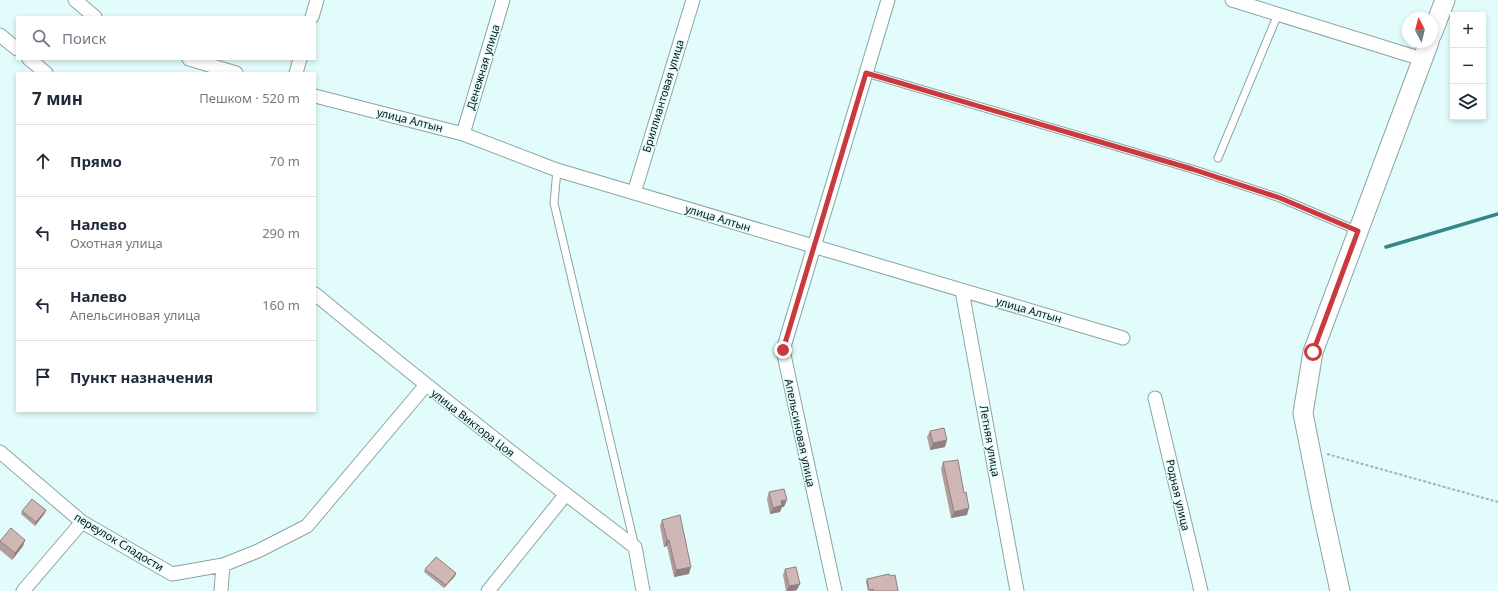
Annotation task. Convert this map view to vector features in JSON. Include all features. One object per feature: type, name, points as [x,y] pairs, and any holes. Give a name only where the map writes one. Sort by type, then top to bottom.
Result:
[{"type":"main road","points":[[1438,18],[1445,0]]},
{"type":"main road","points":[[1340,591],[1303,413],[1313,352],[1426,50]]},
{"type":"street","points":[[75,0],[94,16]]},
{"type":"street","points":[[312,16],[317,0]]},
{"type":"street","name":"Денежная улица","points":[[463,134],[503,0]]},
{"type":"street","name":"Бриллиантовая улица","points":[[634,193],[693,0]]},
{"type":"street","name":"Апельсиновая улица","points":[[835,591],[783,350],[888,0]]},
{"type":"street","points":[[1232,0],[1321,27],[1426,50]]},
{"type":"street","points":[[0,35],[16,48]]},
{"type":"street","points":[[30,60],[45,72]]},
{"type":"street","points":[[192,60],[233,72]]},
{"type":"street","points":[[296,72],[300,60]]},
{"type":"street","name":"улица Алтын","points":[[316,96],[463,134],[557,170],[1123,338]]},
{"type":"street","name":"Летняя улица","points":[[962,291],[1017,591]]},
{"type":"street","name":"улица Виктора Цоя","points":[[316,295],[426,385],[635,547]]},
{"type":"street","name":"переулок Сладости","points":[[0,452],[82,522],[172,574],[223,565],[258,551],[307,526],[426,385]]},
{"type":"street","name":"Родная улица","points":[[1156,398],[1201,591]]},
{"type":"street","points":[[488,591],[566,494]]},
{"type":"street","points":[[23,591],[82,522]]},
{"type":"street","points":[[635,547],[643,591]]},
{"type":"street","points":[[221,591],[223,565]]},
{"type":"lane","points":[[1218,158],[1278,14]]},
{"type":"lane","points":[[866,73],[1192,169],[1280,198],[1358,231]]},
{"type":"lane","points":[[557,170],[554,203],[635,547]]},
{"type":"path","points":[[1310,449],[1498,502]]},
{"type":"building","points":[[944,428],[947,440],[933,443],[930,431]]},
{"type":"building","points":[[958,460],[964,493],[966,492],[969,508],[954,512],[943,462]]},
{"type":"building","points":[[784,489],[787,500],[781,501],[782,505],[773,508],[769,492]]},
{"type":"building","points":[[32,499],[46,510],[36,522],[22,511]]},
{"type":"building","points":[[680,515],[691,567],[676,570],[669,540],[667,540],[662,520]]},
{"type":"building","points":[[11,528],[25,540],[15,553],[0,541]]},
{"type":"building","points":[[436,557],[456,573],[446,585],[425,569]]},
{"type":"building","points":[[796,567],[800,584],[789,586],[785,569]]},
{"type":"building","points":[[889,574],[890,576],[895,575],[898,591],[869,590],[867,579]]},
{"type":"waterway","points":[[1386,247],[1498,214]]},
{"type":"route","points":[[783,350],[866,73],[1192,169],[1280,198],[1358,231],[1313,352]]}]
